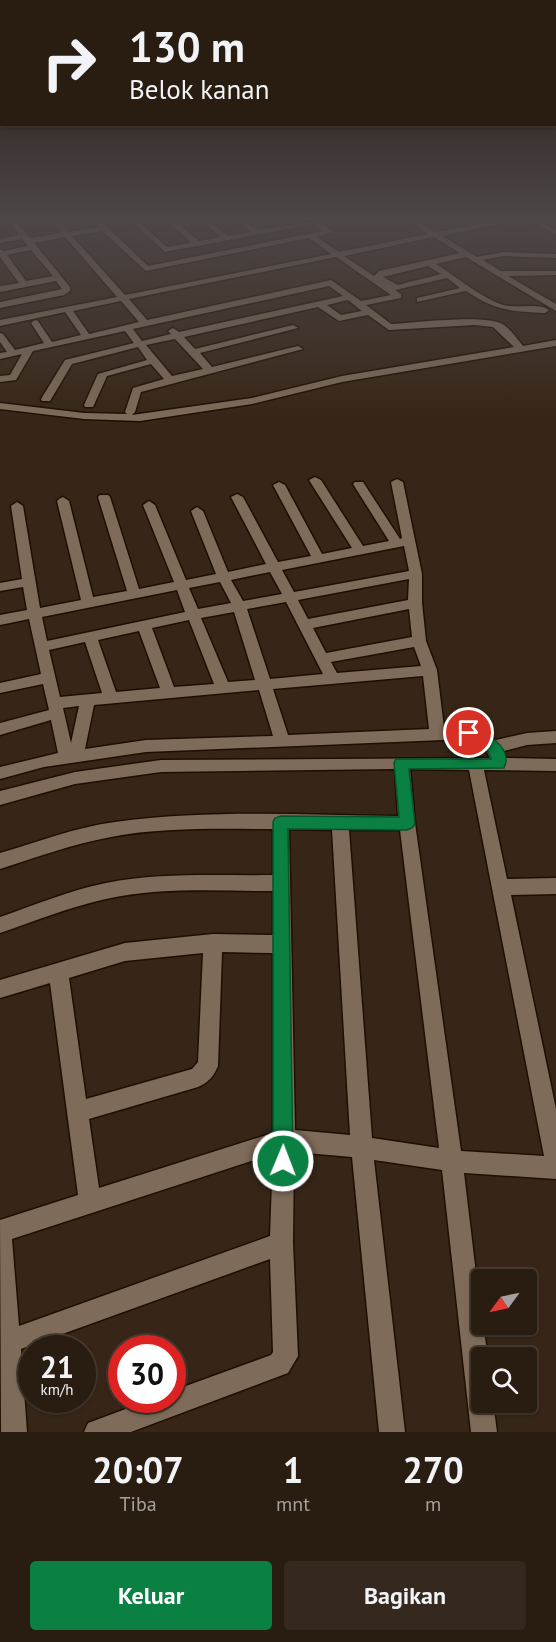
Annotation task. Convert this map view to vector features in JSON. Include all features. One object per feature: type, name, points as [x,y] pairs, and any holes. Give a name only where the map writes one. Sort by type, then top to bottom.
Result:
[{"type":"street","points":[[0,305],[66,291],[66,288]]},
{"type":"street","points":[[115,288],[145,323]]},
{"type":"street","points":[[0,331],[20,322],[188,288]]},
{"type":"street","points":[[202,292],[219,288]]},
{"type":"street","points":[[0,356],[309,288]]},
{"type":"street","points":[[339,288],[392,327],[472,322],[496,324],[520,348]]},
{"type":"street","points":[[361,304],[402,298],[388,288]]},
{"type":"street","points":[[420,300],[469,288],[501,307],[556,309]]},
{"type":"street","points":[[512,288],[545,310]]},
{"type":"street","points":[[522,288],[556,309]]},
{"type":"street","points":[[46,399],[68,362],[350,297]]},
{"type":"street","points":[[320,304],[339,318],[369,312]]},
{"type":"street","points":[[0,323],[34,323],[69,312]]},
{"type":"street","points":[[69,312],[86,336]]},
{"type":"street","points":[[163,320],[210,370]]},
{"type":"street","points":[[34,323],[50,345]]},
{"type":"street","points":[[127,328],[170,381]]},
{"type":"street","points":[[194,352],[293,328]]},
{"type":"street","points":[[0,336],[13,353]]},
{"type":"street","points":[[0,406],[84,416],[140,418],[252,401],[342,379],[556,343]]},
{"type":"street","points":[[0,379],[14,378],[30,349]]},
{"type":"street","points":[[130,412],[137,390],[298,349]]},
{"type":"street","points":[[89,405],[101,376],[153,361]]},
{"type":"street","points":[[315,480],[359,550]]},
{"type":"street","points":[[397,482],[403,542]]},
{"type":"street","points":[[359,484],[403,542],[416,574],[415,603],[419,641],[430,670],[437,735]]},
{"type":"street","points":[[279,485],[318,558]]},
{"type":"street","points":[[104,497],[134,593]]},
{"type":"street","points":[[237,497],[333,679]]},
{"type":"street","points":[[63,501],[88,602]]},
{"type":"street","points":[[149,505],[179,584],[224,689]]},
{"type":"street","points":[[17,506],[47,678],[71,757]]},
{"type":"street","points":[[197,511],[223,576],[239,606],[282,740]]},
{"type":"street","points":[[0,620],[403,542]]},
{"type":"street","points":[[41,647],[192,615],[416,574]]},
{"type":"street","points":[[0,587],[30,582]]},
{"type":"street","points":[[304,625],[415,603]]},
{"type":"street","points":[[144,625],[169,693]]},
{"type":"street","points":[[90,636],[111,698]]},
{"type":"street","points":[[322,659],[419,641]]},
{"type":"street","points":[[0,729],[55,708],[88,700],[430,670]]},
{"type":"street","points":[[0,687],[47,678]]},
{"type":"street","points":[[71,757],[88,700]]},
{"type":"street","points":[[0,773],[71,757],[146,746],[469,733],[487,741],[556,737]]},
{"type":"street","points":[[487,741],[499,764]]},
{"type":"street","points":[[0,798],[75,778],[160,766],[402,763],[556,765]]},
{"type":"street","points":[[402,763],[407,824],[452,1161],[484,1432]]},
{"type":"street","points":[[475,763],[556,1161]]},
{"type":"street","points":[[0,861],[76,837],[112,829],[152,825],[281,822],[407,824]]},
{"type":"street","points":[[97,1432],[284,1361],[287,1350],[281,1243],[284,1140],[281,822]]},
{"type":"street","points":[[340,822],[362,1147],[392,1432]]},
{"type":"street","points":[[0,925],[66,902],[108,891],[181,884],[281,883]]},
{"type":"street","points":[[500,887],[556,886]]},
{"type":"street","points":[[0,989],[125,952],[213,942],[282,944]]},
{"type":"street","points":[[78,1112],[198,1077],[204,1073],[208,1066],[213,942]]},
{"type":"street","points":[[58,970],[90,1202]]},
{"type":"street","points":[[14,1432],[0,1232],[284,1140],[362,1147],[452,1161],[556,1168]]},
{"type":"street","points":[[7,1342],[281,1243]]},
{"type":"route","points":[[283,1161],[281,822],[407,824],[402,763],[499,764],[494,747],[478,735],[469,733]]}]
